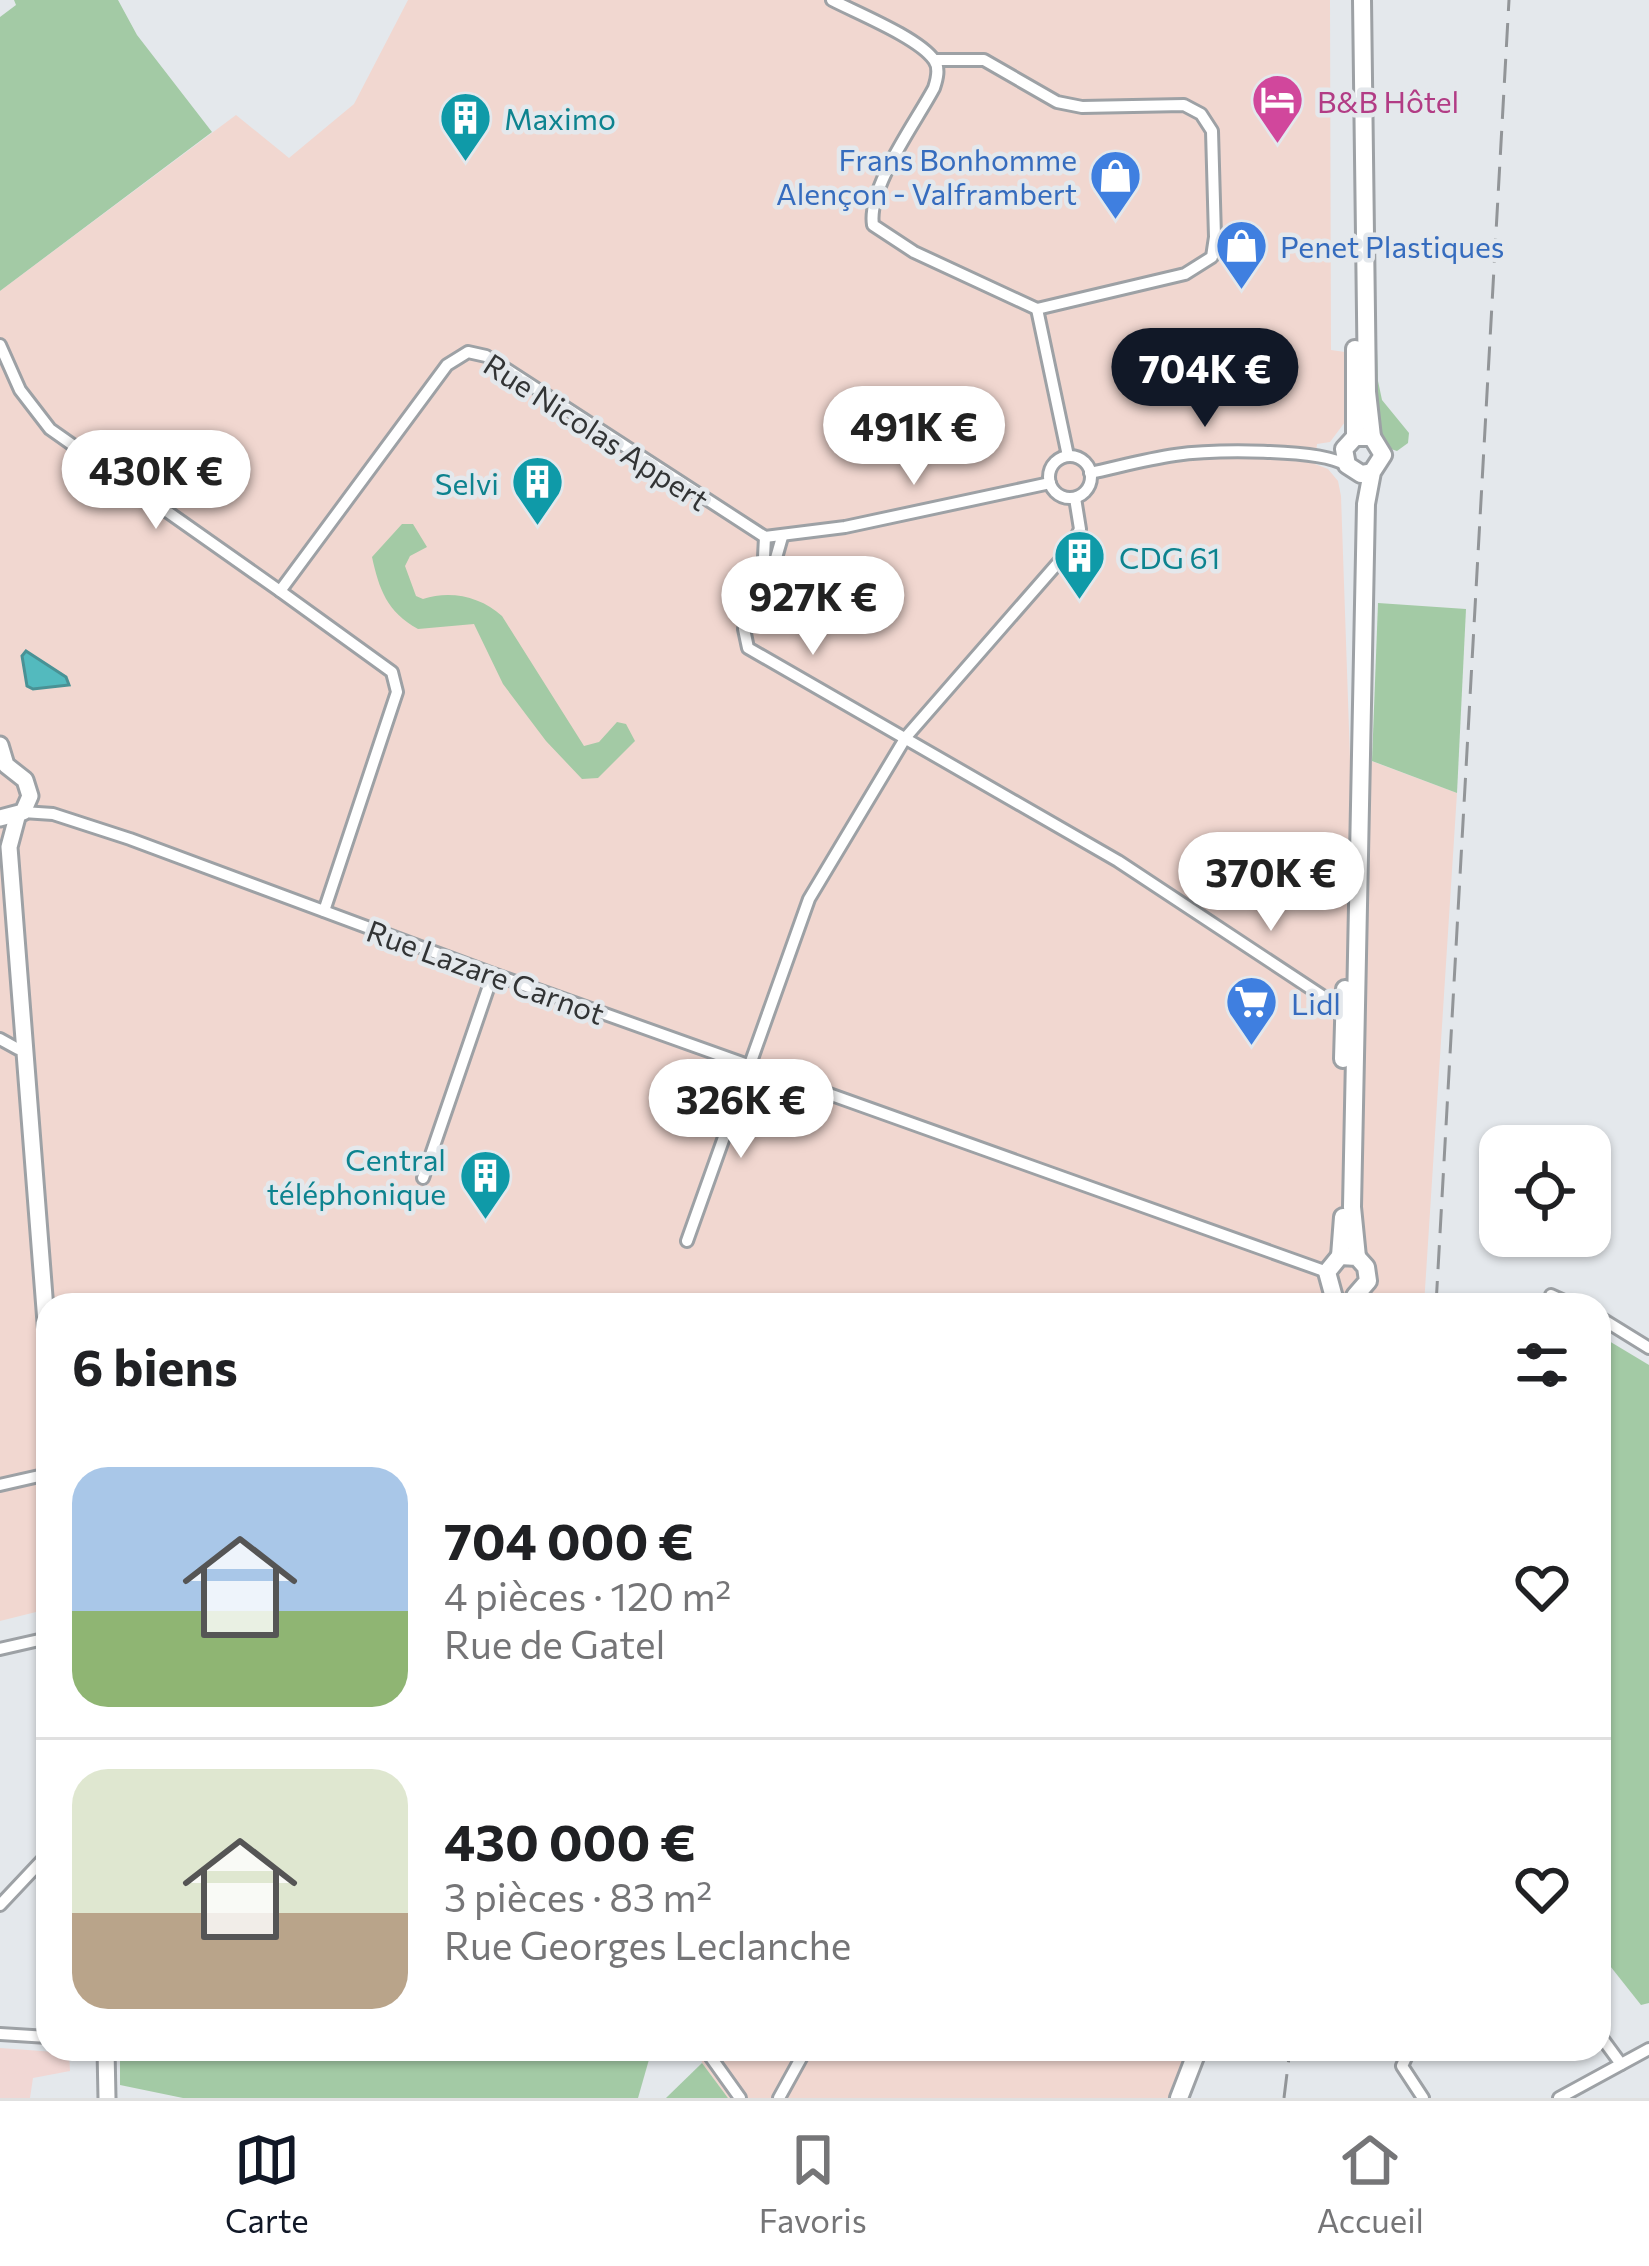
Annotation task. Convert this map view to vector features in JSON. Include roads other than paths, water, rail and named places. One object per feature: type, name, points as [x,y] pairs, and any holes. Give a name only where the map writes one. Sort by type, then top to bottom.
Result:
[{"type":"main road","points":[[1350,0],[1358,439]]},
{"type":"main road","points":[[1333,1293],[1327,1272],[1348,1257],[1352,1207],[1349,1011],[1358,470],[1343,455],[1358,439],[1366,392],[1362,0]]},
{"type":"main road","points":[[1358,439],[1383,455],[1358,470]]},
{"type":"main road","points":[[0,745],[6,773],[29,788],[28,805],[14,816],[9,847],[44,1293]]},
{"type":"main road","points":[[0,828],[9,847]]},
{"type":"main road","points":[[1348,1257],[1366,1267],[1368,1281],[1360,1293]]},
{"type":"main road","points":[[106,2061],[106,2098]]},
{"type":"main road","points":[[1179,2098],[1193,2061]]},
{"type":"street","points":[[832,0],[935,60],[984,60],[1057,102],[1082,107],[1184,105],[1201,113],[1212,131],[1216,237],[1212,257],[1185,274],[1037,309],[914,252],[873,225],[871,210],[880,187],[934,88],[935,60]]},
{"type":"street","points":[[1037,309],[1068,456]]},
{"type":"street","points":[[0,345],[20,390],[50,429],[392,672],[397,692],[324,911]]},
{"type":"street","name":"Rue Nicolas Appert","points":[[280,591],[447,364],[468,352],[486,356],[765,537]]},
{"type":"street","points":[[1326,455],[1358,439]]},
{"type":"street","points":[[1090,473],[1177,455],[1326,455],[1358,470]]},
{"type":"street","points":[[1068,456],[1083,461],[1090,473],[1086,490],[1075,497],[1056,494],[1050,483],[1053,464],[1068,456]]},
{"type":"street","points":[[762,586],[765,537],[1050,483]]},
{"type":"street","points":[[687,1241],[809,899],[906,737],[1071,548],[1080,529],[1075,497]]},
{"type":"street","points":[[782,537],[774,566],[744,629],[748,648],[1150,880],[1349,1011]]},
{"type":"street","name":"Rue Lazare Carnot","points":[[29,788],[53,814]]},
{"type":"street","name":"Rue Lazare Carnot","points":[[14,816],[53,814],[1327,1272]]},
{"type":"street","points":[[423,1178],[494,974]]},
{"type":"street","points":[[0,1036],[24,1029]]},
{"type":"street","points":[[0,1036],[18,1048],[25,1047]]},
{"type":"street","points":[[1611,1324],[1649,1348]]},
{"type":"street","points":[[0,1485],[36,1477]]},
{"type":"street","points":[[0,1649],[36,1641]]},
{"type":"street","points":[[0,1905],[36,1867]]},
{"type":"street","points":[[0,2034],[36,2036]]},
{"type":"street","points":[[1558,2098],[1649,2049]]},
{"type":"street","points":[[1611,2050],[1621,2064]]},
{"type":"street","points":[[714,2061],[740,2098]]},
{"type":"street","points":[[779,2098],[799,2061]]},
{"type":"street","points":[[1404,2061],[1402,2066],[1423,2098]]},
{"type":"water","points":[[26,651],[66,677],[69,685],[27,686],[22,656]]},
{"type":"railway","points":[[1437,1293],[1509,0]]},
{"type":"railway","points":[[1284,2098],[1289,2061]]},
{"type":"place","name":"B&B Hôtel","points":[[1278,146]]},
{"type":"place","name":"Maximo","points":[[465,163]]},
{"type":"place","name":"Frans Bonhomme Alençon - Valframbert","points":[[1116,221]]},
{"type":"place","name":"Penet Plastiques","points":[[1241,291]]},
{"type":"place","name":"Selvi","points":[[538,528]]},
{"type":"place","name":"CDG 61","points":[[1080,602]]},
{"type":"place","name":"Lidl","points":[[1252,1048]]},
{"type":"place","name":"Central téléphonique","points":[[485,1221]]}]
